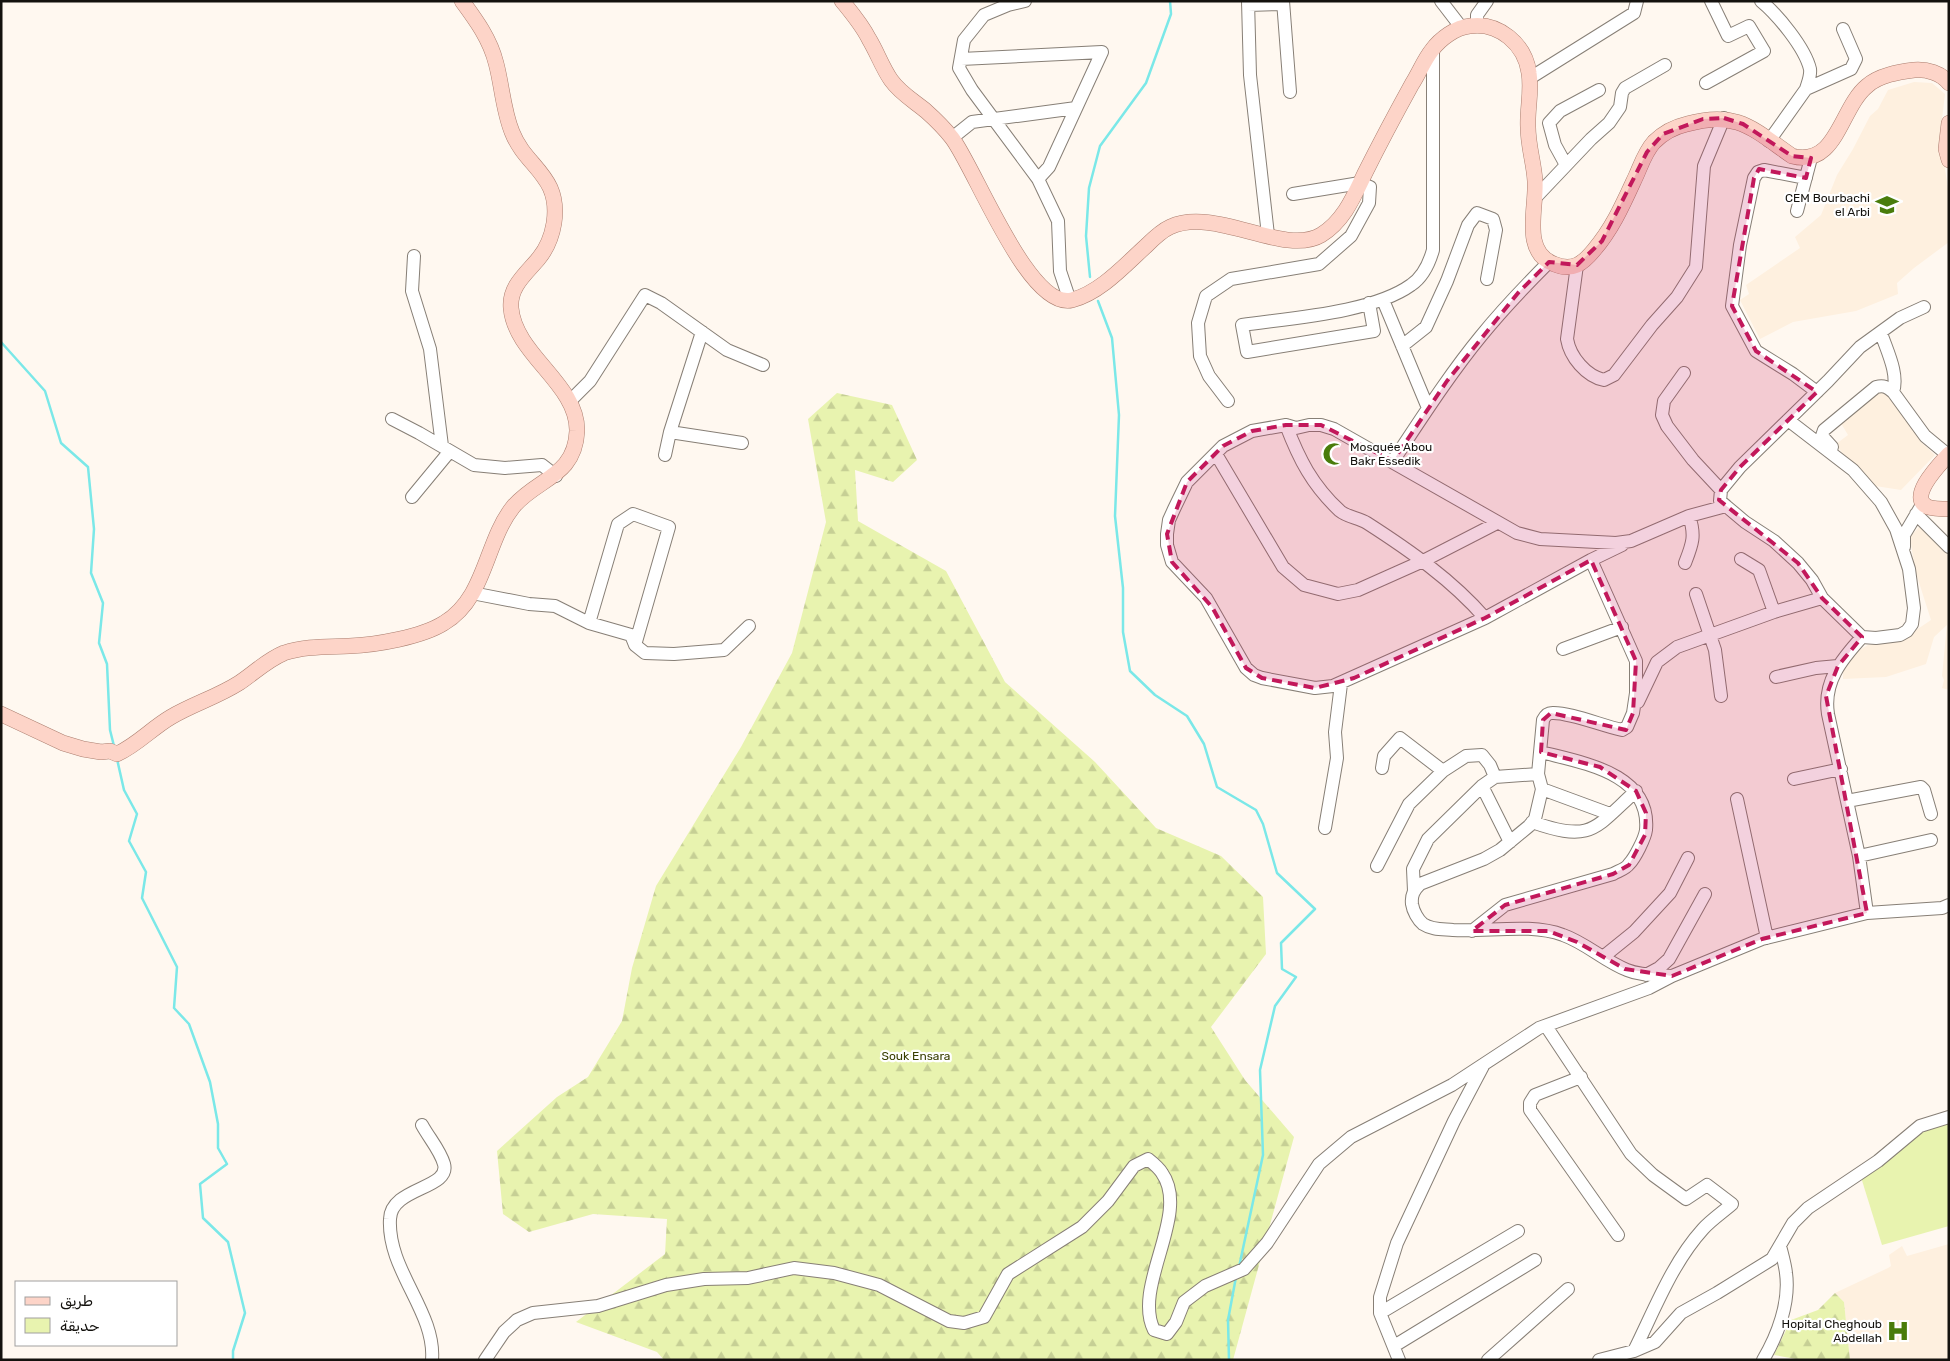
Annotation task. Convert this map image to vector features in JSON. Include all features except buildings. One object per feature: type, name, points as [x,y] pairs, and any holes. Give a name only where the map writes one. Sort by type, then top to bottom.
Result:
[{"type":"main road","points":[[1,714],[63,743],[83,749],[101,752],[126,750],[167,719],[189,707],[220,695],[272,658],[303,648],[354,646],[390,640],[430,630],[445,623],[459,612],[472,593],[487,564],[502,524],[514,507],[527,494],[556,476],[569,461],[576,444],[577,427],[569,402],[563,391],[524,342],[515,324],[511,308],[513,294],[518,282],[541,256],[550,239],[554,220],[554,200],[548,182],[521,148],[512,132],[496,61],[486,36],[462,1]]},
{"type":"main road","points":[[842,1],[860,23],[891,80],[901,91],[928,113],[952,138],[965,158],[1006,239],[1030,273],[1050,296],[1070,301],[1092,291],[1109,280],[1159,233],[1171,226],[1185,222],[1216,223],[1268,235],[1306,240],[1320,236],[1336,223],[1350,204],[1394,116],[1433,48],[1461,27],[1477,25],[1498,30],[1512,38],[1523,54],[1530,78],[1527,115],[1528,141],[1535,179],[1533,234],[1536,248],[1548,262],[1568,267],[1577,265],[1587,258],[1602,241],[1618,216],[1652,145],[1663,134],[1678,126],[1704,119],[1724,118],[1743,124],[1792,156],[1811,158],[1828,146],[1855,98],[1868,85],[1882,77],[1918,70],[1936,73],[1949,83]]},
{"type":"main road","points":[[1949,123],[1946,149],[1949,160]]},
{"type":"main road","points":[[1948,455],[1926,481],[1921,495],[1920,509],[1928,507],[1949,510]]},
{"type":"street","points":[[1025,1],[1008,5],[984,15],[964,40],[959,68],[972,90],[1038,179],[1058,221],[1060,271],[1070,301]]},
{"type":"street","points":[[1441,1],[1461,27]]},
{"type":"street","points":[[1477,25],[1477,14],[1487,1]]},
{"type":"street","points":[[1530,78],[1634,13],[1637,1]]},
{"type":"street","points":[[1706,83],[1764,51],[1749,26],[1728,36],[1711,1]]},
{"type":"street","points":[[1762,1],[1785,25],[1807,62],[1810,71],[1810,79],[1806,89],[1769,141]]},
{"type":"street","points":[[1268,235],[1250,75],[1248,3],[1283,2],[1290,92]]},
{"type":"street","points":[[1806,89],[1852,69],[1856,59],[1843,29]]},
{"type":"street","points":[[1369,303],[1374,331],[1247,352],[1242,325],[1346,309],[1369,303],[1383,300],[1412,285],[1424,273],[1433,250],[1433,48]]},
{"type":"street","points":[[961,59],[1102,52],[1049,167],[1038,179]]},
{"type":"street","points":[[1535,198],[1609,123],[1620,107],[1622,93],[1626,88],[1665,65]]},
{"type":"street","points":[[1566,165],[1555,145],[1549,123],[1560,111],[1599,90]]},
{"type":"street","points":[[952,138],[972,122],[1076,108]]},
{"type":"street","points":[[1577,265],[1567,339],[1568,349],[1586,370],[1599,379],[1604,380],[1618,371],[1652,325],[1677,297],[1696,267],[1704,166],[1724,118]]},
{"type":"street","points":[[1797,211],[1811,158]]},
{"type":"street","points":[[1806,178],[1764,170],[1758,172],[1754,178],[1740,245],[1732,306],[1756,351],[1793,374],[1817,392]]},
{"type":"street","points":[[1228,401],[1209,376],[1200,356],[1198,323],[1206,296],[1232,279],[1320,264],[1350,236],[1369,203],[1370,187],[1360,183],[1293,194]]},
{"type":"street","points":[[1402,346],[1426,327],[1447,282],[1468,225],[1477,213],[1493,219],[1496,230],[1487,279]]},
{"type":"street","points":[[412,497],[446,448],[430,349],[412,291],[414,256]]},
{"type":"street","points":[[1393,461],[1428,408],[1481,336],[1548,262]]},
{"type":"street","points":[[569,402],[590,380],[645,295],[661,303],[727,350],[762,365]]},
{"type":"street","points":[[1383,300],[1428,408]]},
{"type":"street","points":[[1924,306],[1900,318],[1860,347],[1740,467],[1721,490],[1720,501],[1745,522],[1774,541],[1798,563],[1812,580],[1822,598],[1862,637],[1876,638],[1900,634],[1907,631],[1912,624],[1914,608],[1910,569],[1904,551],[1904,535],[1920,509],[1949,547]]},
{"type":"street","points":[[665,455],[670,432],[702,332]]},
{"type":"street","points":[[1881,333],[1894,374],[1896,384],[1893,392]]},
{"type":"street","points":[[1684,373],[1664,402],[1662,416],[1667,426],[1693,460],[1721,490]]},
{"type":"street","points":[[1910,569],[1896,529],[1881,502],[1822,436],[1822,433],[1876,387],[1887,387],[1893,392],[1925,436],[1948,455]]},
{"type":"street","points":[[392,419],[474,465],[505,468],[542,465],[556,476]]},
{"type":"street","points":[[1788,420],[1852,470]]},
{"type":"street","points":[[1631,541],[1607,544],[1540,539],[1517,533],[1334,429],[1322,425],[1296,428],[1286,425],[1252,431],[1223,446],[1187,482],[1169,520],[1167,545],[1172,562],[1206,598],[1246,668],[1254,675],[1262,678],[1315,688],[1325,688],[1341,684],[1485,618],[1591,560],[1631,541],[1689,516],[1726,506]]},
{"type":"street","points":[[1286,425],[1302,464],[1327,497],[1342,513],[1366,522],[1423,561],[1466,596],[1485,618]]},
{"type":"street","points":[[670,432],[742,444]]},
{"type":"street","points":[[1216,454],[1283,567],[1304,585],[1338,594],[1351,592],[1423,561],[1498,522]]},
{"type":"street","points":[[589,623],[618,524],[633,514],[669,527],[635,645]]},
{"type":"street","points":[[1685,563],[1693,543],[1694,528],[1689,516]]},
{"type":"street","points":[[1741,559],[1759,570],[1774,612]]},
{"type":"street","points":[[1591,560],[1636,661],[1636,693],[1633,713]]},
{"type":"street","points":[[472,593],[530,604],[555,606],[589,623],[631,635],[635,645],[645,653],[674,654],[724,650],[749,626]]},
{"type":"street","points":[[1696,594],[1715,650],[1721,696]]},
{"type":"street","points":[[1414,890],[1420,884],[1484,859],[1500,850],[1532,822],[1537,811],[1542,789],[1538,774],[1543,720],[1546,715],[1551,713],[1622,730],[1627,727],[1657,662],[1677,647],[1774,612],[1822,598]]},
{"type":"street","points":[[1563,649],[1622,627]]},
{"type":"street","points":[[1862,637],[1838,666],[1830,681],[1826,706],[1859,856],[1867,913]]},
{"type":"street","points":[[1776,677],[1816,668],[1838,666]]},
{"type":"street","points":[[1326,828],[1336,758],[1335,732],[1341,684]]},
{"type":"street","points":[[1382,768],[1384,756],[1400,738],[1443,771]]},
{"type":"street","points":[[1472,931],[1505,905],[1613,874],[1629,865],[1646,836],[1646,814],[1636,791],[1600,767],[1541,752]]},
{"type":"street","points":[[1377,866],[1409,804],[1443,771],[1466,756],[1482,755],[1490,764],[1495,777]]},
{"type":"street","points":[[1794,780],[1841,769]]},
{"type":"street","points":[[1538,774],[1495,777],[1482,786],[1428,839],[1413,869],[1413,908],[1424,924],[1438,929],[1472,931],[1531,929],[1548,931],[1563,935],[1624,969],[1646,975],[1672,976]]},
{"type":"street","points":[[1482,786],[1510,842]]},
{"type":"street","points":[[1847,801],[1921,787],[1924,790],[1931,814]]},
{"type":"street","points":[[1542,789],[1610,814]]},
{"type":"street","points":[[1532,822],[1557,831],[1578,833],[1596,827],[1636,791]]},
{"type":"street","points":[[1737,799],[1767,938]]},
{"type":"street","points":[[1859,856],[1931,840]]},
{"type":"street","points":[[1603,956],[1634,932],[1670,893],[1688,858]]},
{"type":"street","points":[[1646,975],[1659,968],[1669,959],[1705,894]]},
{"type":"street","points":[[485,1360],[504,1332],[517,1320],[533,1313],[598,1306],[666,1285],[704,1279],[748,1278],[794,1268],[834,1273],[879,1285],[949,1321],[964,1323],[984,1317],[1008,1274],[1082,1227],[1108,1201],[1134,1166],[1148,1159],[1162,1173],[1170,1189],[1169,1214],[1148,1304],[1149,1321],[1154,1330],[1167,1334],[1176,1322],[1184,1302],[1205,1286],[1244,1269],[1267,1243],[1319,1164],[1351,1137],[1452,1085],[1539,1028],[1649,988],[1672,976],[1738,948],[1767,938],[1867,913],[1942,908],[1949,905]]},
{"type":"street","points":[[1546,1026],[1631,1154],[1653,1174],[1686,1199],[1707,1185],[1732,1204],[1703,1228],[1686,1252],[1669,1281],[1634,1351]]},
{"type":"street","points":[[1399,1360],[1380,1313],[1380,1296],[1397,1244],[1454,1121],[1484,1064]]},
{"type":"street","points":[[1581,1077],[1535,1095],[1530,1102],[1530,1110],[1618,1235]]},
{"type":"street","points":[[1599,1360],[1634,1351],[1655,1342],[1681,1312],[1717,1293],[1772,1259],[1793,1223],[1808,1208],[1878,1161],[1920,1126],[1949,1117]]},
{"type":"street","points":[[422,1125],[439,1152],[445,1167],[443,1175],[434,1183],[409,1193],[395,1204],[389,1218],[391,1238],[399,1268],[418,1305],[428,1331],[433,1350],[432,1360]]},
{"type":"street","points":[[1380,1313],[1518,1232]]},
{"type":"street","points":[[1763,1360],[1770,1348],[1784,1311],[1786,1274],[1780,1246]]},
{"type":"street","points":[[1394,1346],[1535,1260]]},
{"type":"street","points":[[1488,1360],[1568,1289]]},
{"type":"highlighted area","points":[[1724,118],[1743,124],[1792,156],[1811,158],[1806,178],[1759,169],[1754,178],[1732,306],[1756,351],[1817,392],[1740,467],[1721,490],[1719,500],[1798,563],[1822,598],[1862,637],[1838,666],[1826,696],[1867,913],[1762,939],[1672,976],[1625,969],[1577,942],[1548,931],[1472,931],[1505,905],[1613,874],[1629,865],[1645,835],[1646,813],[1636,791],[1600,767],[1541,752],[1543,720],[1551,713],[1626,730],[1633,713],[1636,661],[1591,560],[1485,618],[1354,678],[1315,688],[1262,678],[1246,668],[1212,607],[1172,562],[1167,534],[1187,482],[1223,446],[1252,431],[1286,425],[1321,425],[1393,461],[1447,381],[1518,293],[1549,262],[1577,265],[1602,241],[1647,152],[1663,134],[1703,119]]},
{"type":"shaded area","name":"CEM Bourbachi el Arbi","points":[[1914,82],[1932,83],[1945,94],[1940,136],[1949,195],[1949,242],[1897,283],[1898,294],[1856,311],[1793,322],[1760,339],[1740,300],[1749,294],[1746,285],[1800,248],[1795,237],[1821,215],[1837,175],[1870,116],[1878,109],[1888,90]]},
{"type":"shaded area","points":[[1881,389],[1892,398],[1921,442],[1935,455],[1901,490],[1869,485],[1851,466],[1836,444],[1848,435],[1839,420]]},
{"type":"shaded area","points":[[1920,526],[1949,556],[1949,690],[1942,688],[1947,625],[1934,637],[1926,664],[1886,677],[1843,679],[1843,671],[1851,655],[1868,645],[1903,639],[1931,620],[1915,570],[1910,537]]},
{"type":"shaded area","name":"Hopital Cheghoub Abdellah","points":[[1949,1244],[1949,1360],[1850,1360],[1844,1302],[1835,1293],[1891,1266],[1889,1255],[1902,1246],[1907,1256]]},
{"type":"green space","name":"Souk Ensara","points":[[837,393],[892,405],[917,460],[893,482],[855,470],[858,521],[946,571],[1005,682],[1095,762],[1156,828],[1221,856],[1263,897],[1266,954],[1211,1027],[1245,1080],[1294,1137],[1233,1360],[664,1360],[657,1352],[576,1322],[665,1254],[667,1219],[593,1214],[529,1232],[503,1214],[497,1151],[557,1097],[588,1077],[622,1021],[632,968],[656,886],[741,747],[792,653],[826,522],[808,419]]},
{"type":"green space","points":[[1949,1119],[1949,1226],[1882,1245],[1860,1174],[1923,1127]]},
{"type":"green space","points":[[1835,1293],[1844,1302],[1850,1360],[1801,1360],[1774,1355],[1791,1320],[1818,1310]]},
{"type":"waterway","points":[[1090,277],[1086,236],[1089,188],[1100,146],[1146,83],[1171,14],[1170,1]]},
{"type":"waterway","points":[[1098,301],[1112,338],[1119,415],[1115,516],[1123,588],[1123,632],[1130,671],[1155,695],[1187,716],[1204,744],[1217,787],[1256,810],[1263,824],[1277,873],[1315,909],[1281,943],[1282,969],[1296,977],[1275,1006],[1260,1070],[1263,1155],[1239,1267]]},
{"type":"waterway","points":[[1,342],[45,391],[61,443],[88,467],[94,529],[91,573],[103,603],[99,643],[107,664],[110,730],[114,746]]},
{"type":"waterway","points":[[117,759],[124,790],[137,814],[129,841],[146,872],[142,898],[177,967],[174,1008],[189,1024],[210,1082],[218,1124],[218,1148],[227,1164],[200,1184],[203,1218],[228,1242],[245,1313],[233,1351],[233,1360]]},
{"type":"waterway","points":[[1229,1360],[1228,1320],[1236,1277]]},
{"type":"place","name":"CEM Bourbachi el Arbi","points":[[1887,205]]},
{"type":"place","name":"Mosquée Abou Bakr Essedik","points":[[1334,454]]},
{"type":"place","name":"Hopital Cheghoub Abdellah","points":[[1898,1331]]}]
